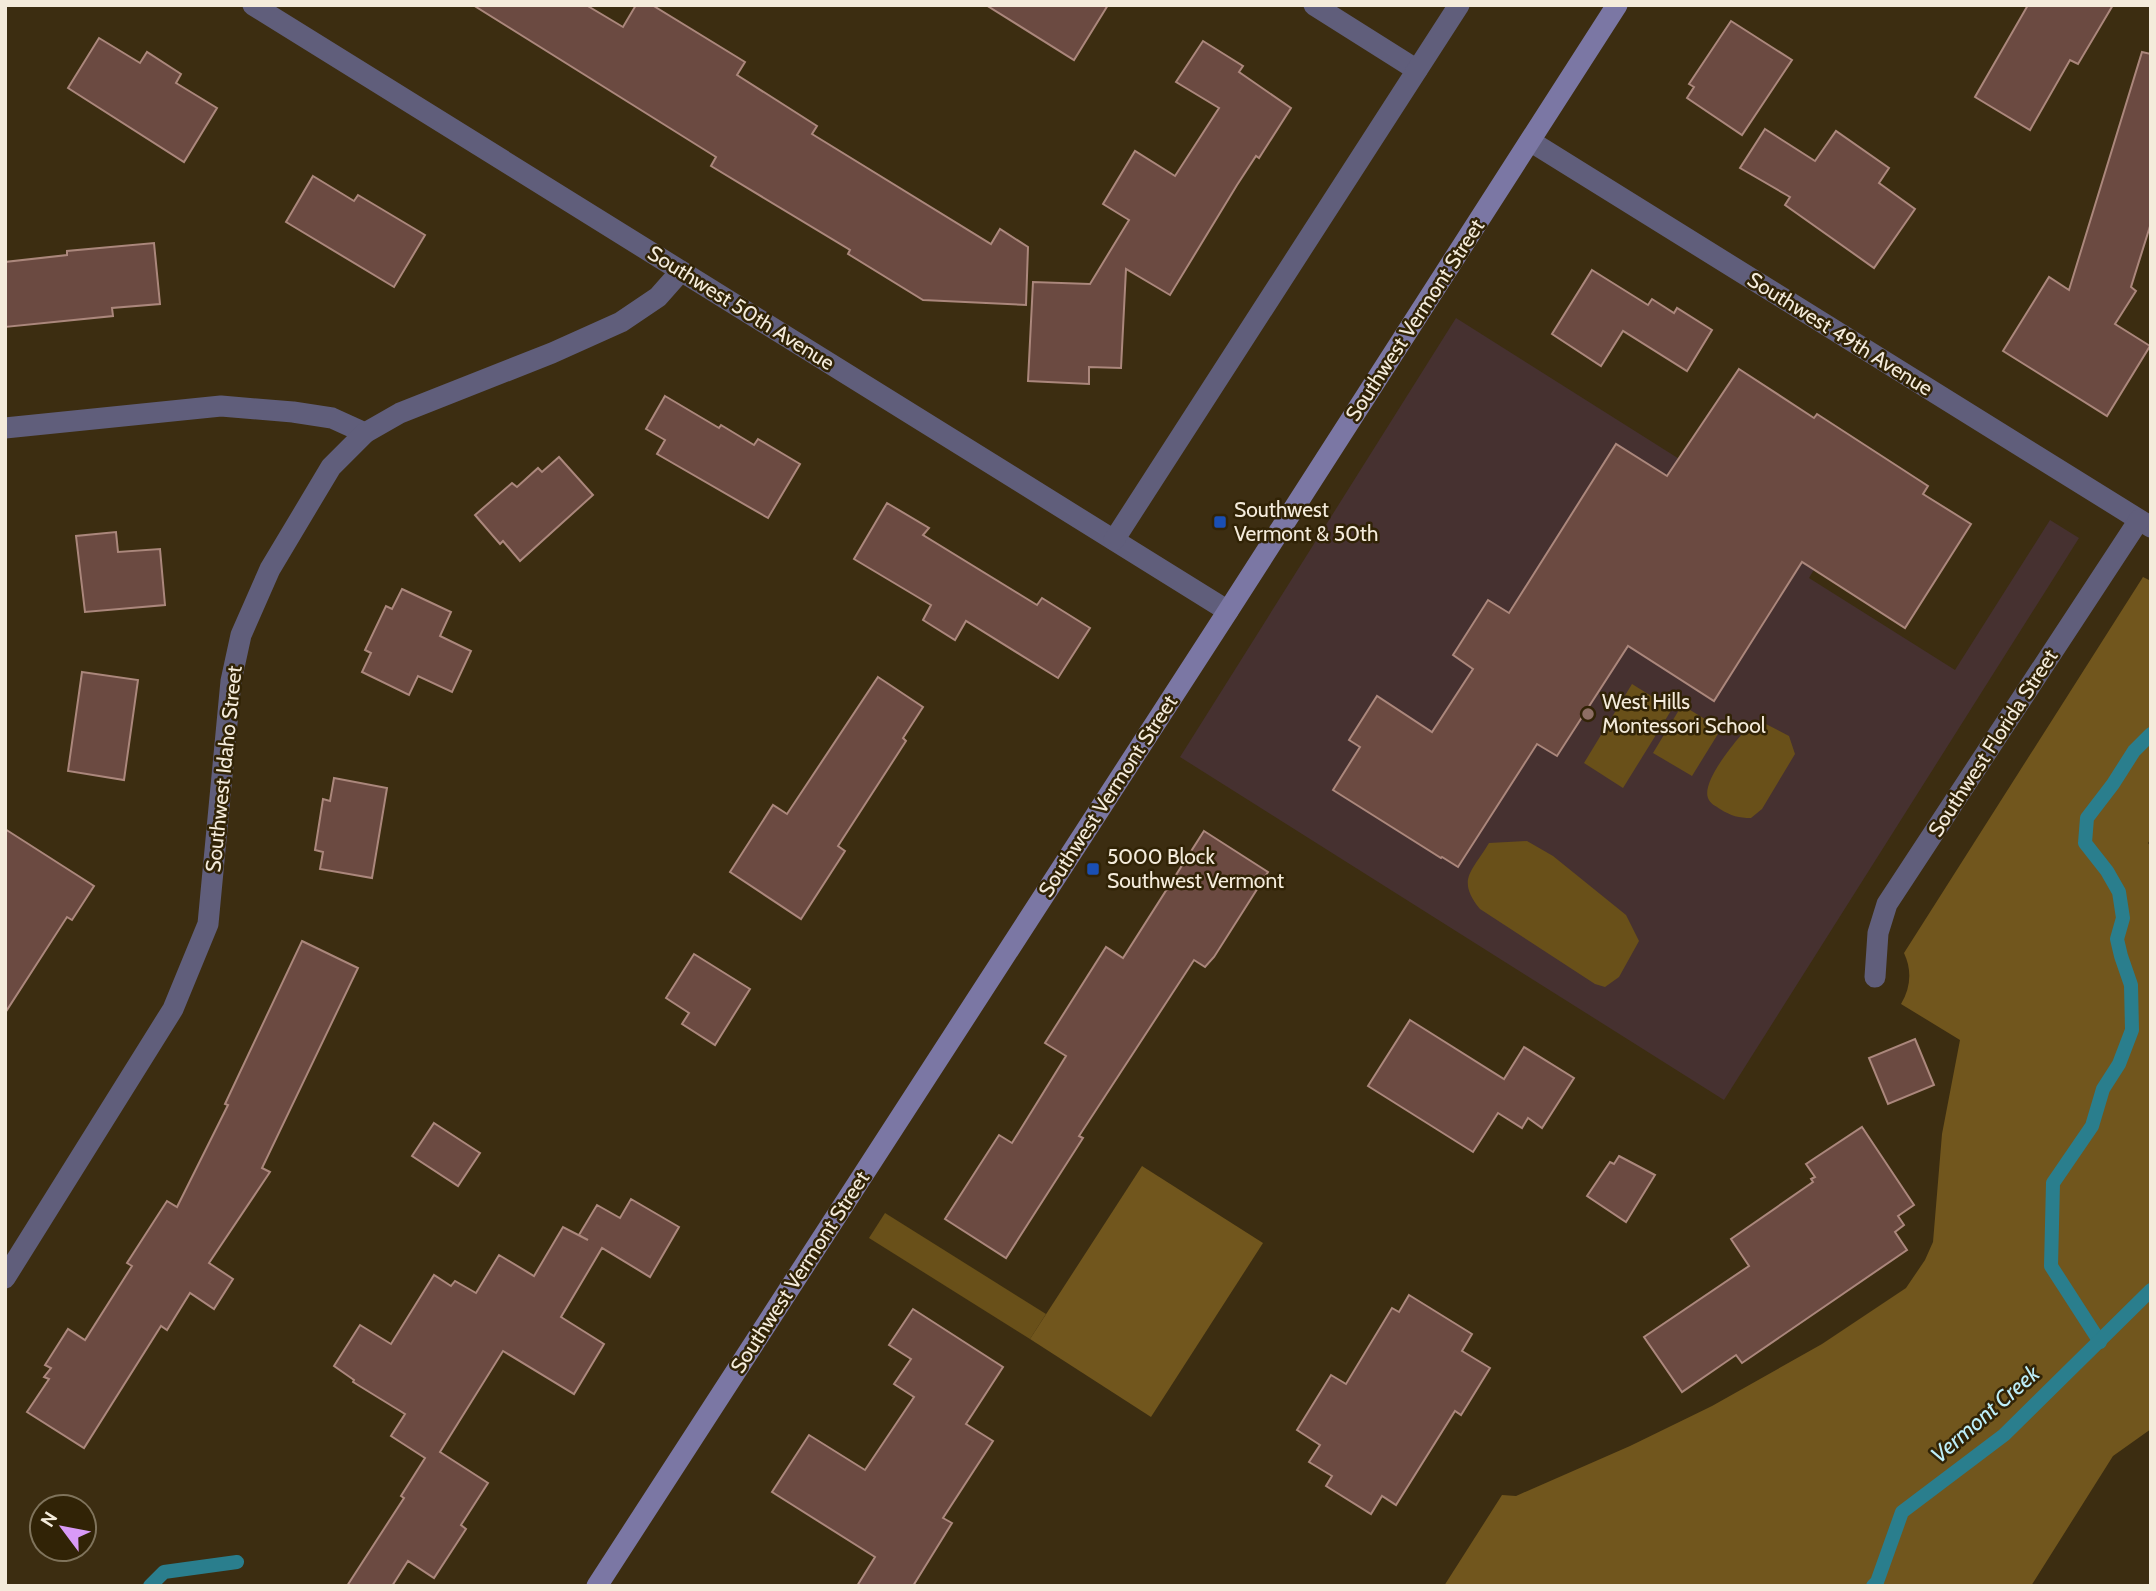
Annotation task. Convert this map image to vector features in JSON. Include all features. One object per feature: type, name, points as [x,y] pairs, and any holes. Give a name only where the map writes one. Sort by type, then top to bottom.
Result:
[{"type":"main road","name":"Southwest Vermont Street","points":[[597,1586],[1617,5]]},
{"type":"street","name":"Southwest 50th Avenue","points":[[253,5],[1228,611]]},
{"type":"street","points":[[1314,5],[1417,70]]},
{"type":"street","points":[[1114,540],[1459,5]]},
{"type":"street","name":"Southwest 49th Avenue","points":[[1530,141],[2145,523]]},
{"type":"street","name":"Southwest Idaho Street","points":[[5,1278],[173,1009],[208,924],[231,681],[241,635],[270,569],[331,467],[365,433],[400,413],[552,353],[621,322],[658,297],[681,271]]},
{"type":"street","points":[[5,428],[221,406],[332,418],[365,433]]},
{"type":"street","name":"Southwest Florida Street","points":[[1875,977],[1878,933],[1887,904],[2145,523]]},
{"type":"shaded area","name":"West Hills Montessori School","points":[[1456,318],[1825,551],[1809,578],[1955,670],[2050,520],[2079,538],[1724,1100],[1180,757]]},
{"type":"shaded area","points":[[2143,577],[2151,581],[2151,839],[2148,843],[2151,847],[2151,1429],[2113,1456],[2031,1586],[1444,1586],[1502,1495],[1516,1496],[1630,1446],[1712,1406],[1822,1344],[1906,1288],[1925,1260],[1933,1242],[1942,1134],[1960,1040],[1901,1004],[1909,979],[1904,953]]},
{"type":"shaded area","points":[[1632,684],[1672,709],[1623,788],[1584,763]]},
{"type":"shaded area","points":[[1682,705],[1721,729],[1692,776],[1653,753]]},
{"type":"shaded area","points":[[1754,721],[1764,723],[1789,736],[1795,754],[1762,809],[1751,818],[1743,818],[1713,805],[1707,790],[1716,769]]},
{"type":"shaded area","points":[[1527,841],[1553,856],[1626,915],[1639,941],[1619,977],[1605,987],[1595,984],[1480,909],[1473,899],[1469,890],[1469,876],[1489,843]]},
{"type":"shaded area","points":[[1142,1166],[1263,1243],[1151,1417],[1030,1339]]},
{"type":"shaded area","points":[[885,1213],[1046,1314],[1030,1339],[869,1238]]},
{"type":"building","points":[[473,5],[586,5],[623,27],[636,5],[652,5],[745,62],[737,75],[817,126],[812,134],[991,244],[1000,229],[1028,247],[1026,305],[923,300],[848,254],[850,250],[711,166],[716,157]]},
{"type":"building","points":[[986,5],[1108,5],[1074,60]]},
{"type":"building","points":[[2028,5],[2113,5],[2078,64],[2070,60],[2030,130],[1975,97]]},
{"type":"building","points":[[1731,21],[1792,60],[1742,135],[1687,98],[1694,87],[1689,84]]},
{"type":"building","points":[[99,38],[140,63],[147,52],[181,74],[176,83],[217,108],[184,162],[68,88]]},
{"type":"building","points":[[1203,41],[1243,66],[1239,72],[1291,108],[1259,158],[1256,156],[1237,185],[1170,295],[1126,269],[1121,368],[1089,367],[1089,384],[1028,381],[1033,282],[1090,284],[1129,220],[1103,204],[1135,151],[1175,176],[1219,108],[1176,82]]},
{"type":"building","points":[[2142,52],[2151,54],[2151,223],[2131,287],[2136,291],[2115,324],[2150,346],[2107,416],[2003,351],[2049,277],[2069,290]]},
{"type":"building","points":[[1765,129],[1815,161],[1836,131],[1889,168],[1879,183],[1915,209],[1874,268],[1785,205],[1790,197],[1740,168]]},
{"type":"building","points":[[313,176],[354,201],[358,195],[425,235],[394,287],[286,222]]},
{"type":"building","points":[[154,243],[160,304],[112,308],[113,316],[5,327],[5,262],[67,255],[67,251]]},
{"type":"building","points":[[1592,270],[1648,305],[1652,299],[1674,313],[1677,308],[1712,330],[1687,371],[1623,331],[1601,366],[1552,334]]},
{"type":"building","points":[[1739,369],[1814,418],[1817,414],[1928,486],[1923,494],[1971,524],[1905,628],[1802,562],[1714,701],[1628,646],[1557,756],[1537,744],[1458,867],[1333,790],[1360,747],[1349,740],[1377,696],[1432,732],[1473,669],[1453,655],[1488,600],[1509,613],[1616,444],[1667,476]]},
{"type":"building","points":[[665,396],[719,428],[721,425],[754,445],[758,439],[800,464],[768,518],[657,454],[665,440],[646,429]]},
{"type":"building","points":[[559,457],[593,495],[520,561],[503,541],[500,544],[475,515],[512,483],[517,487],[538,468],[542,472]]},
{"type":"building","points":[[887,503],[929,528],[923,535],[1037,605],[1042,598],[1090,628],[1058,678],[966,621],[955,640],[923,620],[931,605],[854,559]]},
{"type":"building","points":[[116,532],[118,552],[160,549],[165,605],[85,612],[76,536]]},
{"type":"building","points":[[402,589],[451,612],[440,636],[471,651],[452,692],[418,676],[409,695],[362,672],[371,653],[365,650],[386,606],[392,609]]},
{"type":"building","points":[[82,672],[138,680],[124,780],[68,771]]},
{"type":"building","points":[[878,677],[923,707],[903,738],[906,741],[838,846],[845,851],[801,919],[730,872],[773,805],[787,814]]},
{"type":"building","points":[[334,778],[387,788],[372,878],[320,869],[323,852],[315,850],[323,799],[330,801]]},
{"type":"building","points":[[5,829],[94,886],[72,920],[67,917],[5,1013]]},
{"type":"building","points":[[1204,831],[1268,872],[1214,957],[1205,967],[1194,960],[1079,1136],[1083,1138],[1006,1258],[945,1219],[999,1135],[1012,1143],[1066,1056],[1045,1043],[1106,947],[1123,958]]},
{"type":"building","points":[[302,941],[358,968],[262,1168],[270,1172],[209,1263],[233,1279],[214,1309],[190,1293],[167,1330],[161,1326],[84,1448],[27,1412],[49,1379],[44,1377],[51,1368],[45,1365],[68,1329],[85,1340],[132,1266],[127,1263],[167,1201],[177,1207],[228,1105],[225,1104]]},
{"type":"building","points":[[694,954],[750,989],[715,1045],[682,1024],[689,1013],[666,998]]},
{"type":"building","points":[[1410,1020],[1504,1079],[1524,1047],[1574,1078],[1542,1128],[1528,1118],[1522,1128],[1498,1113],[1473,1152],[1368,1086]]},
{"type":"building","points":[[1915,1039],[1934,1085],[1888,1104],[1869,1058]]},
{"type":"building","points":[[434,1123],[480,1153],[458,1186],[412,1156]]},
{"type":"building","points":[[1862,1127],[1914,1205],[1898,1216],[1904,1225],[1895,1232],[1907,1250],[1742,1363],[1736,1355],[1682,1392],[1644,1337],[1749,1266],[1731,1239],[1813,1182],[1811,1179],[1815,1177],[1806,1164]]},
{"type":"building","points":[[1619,1156],[1655,1175],[1626,1222],[1587,1196],[1610,1162],[1614,1164]]},
{"type":"building","points":[[631,1199],[679,1227],[650,1277],[602,1248],[561,1317],[604,1344],[574,1394],[503,1351],[440,1452],[488,1483],[461,1525],[466,1529],[434,1578],[408,1561],[392,1586],[347,1586],[404,1498],[401,1496],[425,1458],[391,1436],[405,1414],[353,1382],[354,1380],[334,1366],[360,1325],[391,1344],[434,1275],[451,1286],[455,1281],[476,1293],[499,1255],[534,1276],[563,1227],[588,1240],[579,1235],[597,1205],[620,1218]]},
{"type":"building","points":[[1409,1295],[1472,1334],[1462,1351],[1490,1368],[1461,1415],[1455,1411],[1396,1505],[1382,1496],[1371,1514],[1326,1486],[1332,1476],[1309,1462],[1320,1445],[1297,1430],[1331,1375],[1346,1384],[1392,1308],[1399,1312]]},
{"type":"building","points":[[913,1309],[1003,1367],[966,1424],[993,1441],[943,1518],[952,1523],[913,1586],[857,1586],[875,1557],[772,1492],[809,1435],[865,1470],[914,1397],[894,1384],[911,1359],[889,1345]]},
{"type":"waterway","points":[[2100,1342],[2051,1266],[2053,1183],[2092,1126],[2103,1089],[2119,1064],[2132,1030],[2131,985],[2117,939],[2123,918],[2119,892],[2107,871],[2085,843],[2087,818],[2134,751],[2151,734]]},
{"type":"waterway","name":"Vermont Creek","points":[[1873,1586],[1877,1582],[1902,1512],[2004,1435],[2151,1290]]},
{"type":"waterway","name":"Vermont Creek","points":[[150,1586],[164,1572],[237,1562]]},
{"type":"place","name":"Southwest Vermont & 50th","points":[[1220,522]]},
{"type":"place","name":"West Hills Montessori School","points":[[1588,714]]},
{"type":"place","name":"5000 Block Southwest Vermont","points":[[1093,869]]}]
